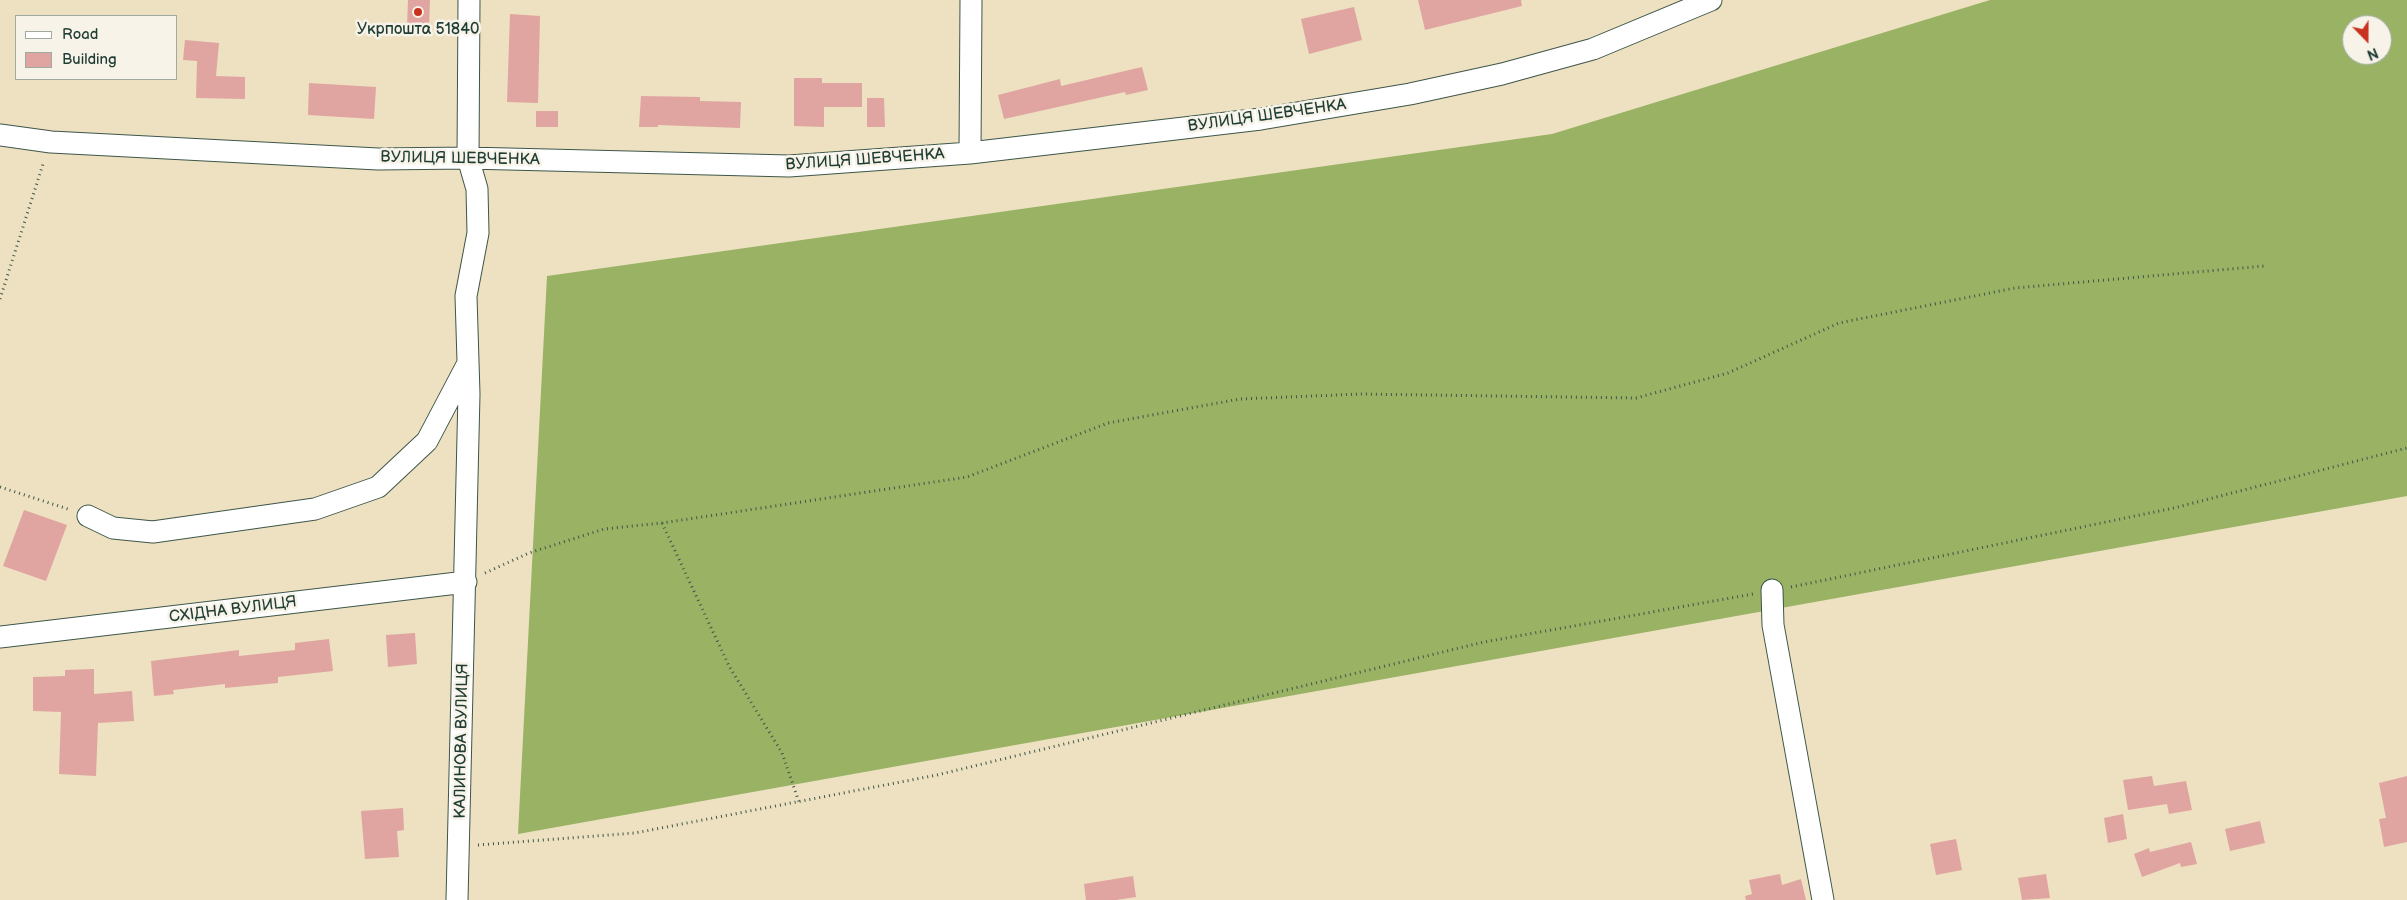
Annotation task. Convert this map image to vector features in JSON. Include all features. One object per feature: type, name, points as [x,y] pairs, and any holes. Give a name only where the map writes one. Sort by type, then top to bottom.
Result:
[{"type":"street","points":[[468,158],[469,0]]},
{"type":"street","points":[[970,153],[972,0]]},
{"type":"street","name":"ВУЛИЦЯ ШЕВЧЕНКА","points":[[0,135],[51,142],[378,158],[468,158],[789,166],[970,153],[1261,119],[1419,92],[1502,74],[1593,49],[1711,0]]},
{"type":"street","name":"КАЛИНОВА ВУЛИЦЯ","points":[[458,900],[466,582],[468,363],[466,296],[478,233],[477,189],[468,158]]},
{"type":"street","points":[[88,516],[113,528],[153,532],[315,509],[378,487],[426,441],[468,363]]},
{"type":"street","name":"СХІДНА ВУЛИЦЯ","points":[[0,637],[466,582]]},
{"type":"street","points":[[1772,590],[1773,625],[1823,900]]},
{"type":"path","points":[[0,298],[51,142]]},
{"type":"path","points":[[466,582],[529,553],[604,528],[662,524],[967,477],[1108,423],[1240,400],[1360,394],[1636,398],[1728,373],[1839,324],[2015,288],[2264,266]]},
{"type":"path","points":[[459,847],[636,834],[937,775],[1484,642],[1772,590],[2174,508],[2407,448]]},
{"type":"path","points":[[0,487],[88,516]]},
{"type":"path","points":[[662,524],[730,666],[782,753],[799,802]]},
{"type":"green space","points":[[1990,0],[2407,0],[2407,496],[518,834],[547,276],[1552,134]]},
{"type":"building","points":[[408,0],[430,0],[429,27],[407,26]]},
{"type":"building","points":[[1418,0],[1521,0],[1522,6],[1425,30]]},
{"type":"building","points":[[1354,7],[1362,40],[1309,54],[1301,19]]},
{"type":"building","points":[[510,14],[540,16],[538,103],[507,102]]},
{"type":"building","points":[[185,40],[219,43],[216,76],[245,77],[245,99],[196,98],[197,61],[183,60]]},
{"type":"building","points":[[1142,67],[1148,90],[1126,95],[1125,92],[1004,119],[998,95],[1060,79],[1061,86]]},
{"type":"building","points":[[794,78],[822,78],[822,83],[862,83],[862,107],[824,107],[824,127],[794,126]]},
{"type":"building","points":[[309,83],[376,87],[374,119],[308,115]]},
{"type":"building","points":[[641,96],[700,97],[700,101],[741,102],[740,128],[658,125],[658,127],[639,127]]},
{"type":"building","points":[[867,98],[884,98],[885,127],[867,127]]},
{"type":"building","points":[[536,111],[558,111],[558,127],[536,127]]},
{"type":"building","points":[[24,510],[67,525],[46,581],[3,566]]},
{"type":"building","points":[[415,633],[417,664],[388,667],[386,635]]},
{"type":"building","points":[[329,639],[333,671],[278,677],[278,683],[225,688],[225,684],[173,690],[174,694],[154,696],[151,661],[239,650],[239,656],[295,650],[295,643]]},
{"type":"building","points":[[94,669],[94,694],[132,691],[134,721],[98,723],[96,776],[59,774],[61,712],[33,711],[33,677],[65,676],[65,670]]},
{"type":"building","points":[[2152,776],[2154,786],[2186,781],[2192,810],[2169,814],[2167,804],[2128,810],[2123,780]]},
{"type":"building","points":[[2407,776],[2407,842],[2384,847],[2379,819],[2386,818],[2379,783]]},
{"type":"building","points":[[403,808],[404,830],[397,831],[399,857],[365,859],[361,811]]},
{"type":"building","points":[[2123,814],[2127,839],[2108,843],[2104,818]]},
{"type":"building","points":[[2260,821],[2265,843],[2230,851],[2225,829]]},
{"type":"building","points":[[1956,839],[1962,870],[1936,875],[1930,844]]},
{"type":"building","points":[[2191,842],[2197,864],[2181,867],[2180,863],[2142,877],[2134,854],[2149,848],[2150,852]]},
{"type":"building","points":[[1780,874],[1782,885],[1801,879],[1806,900],[1746,900],[1745,896],[1752,894],[1749,880]]},
{"type":"building","points":[[2046,874],[2050,898],[2022,900],[2018,878]]},
{"type":"building","points":[[1133,876],[1136,897],[1116,900],[1086,900],[1084,884]]},
{"type":"place","name":"Укрпошта 51840","points":[[418,12]]}]
